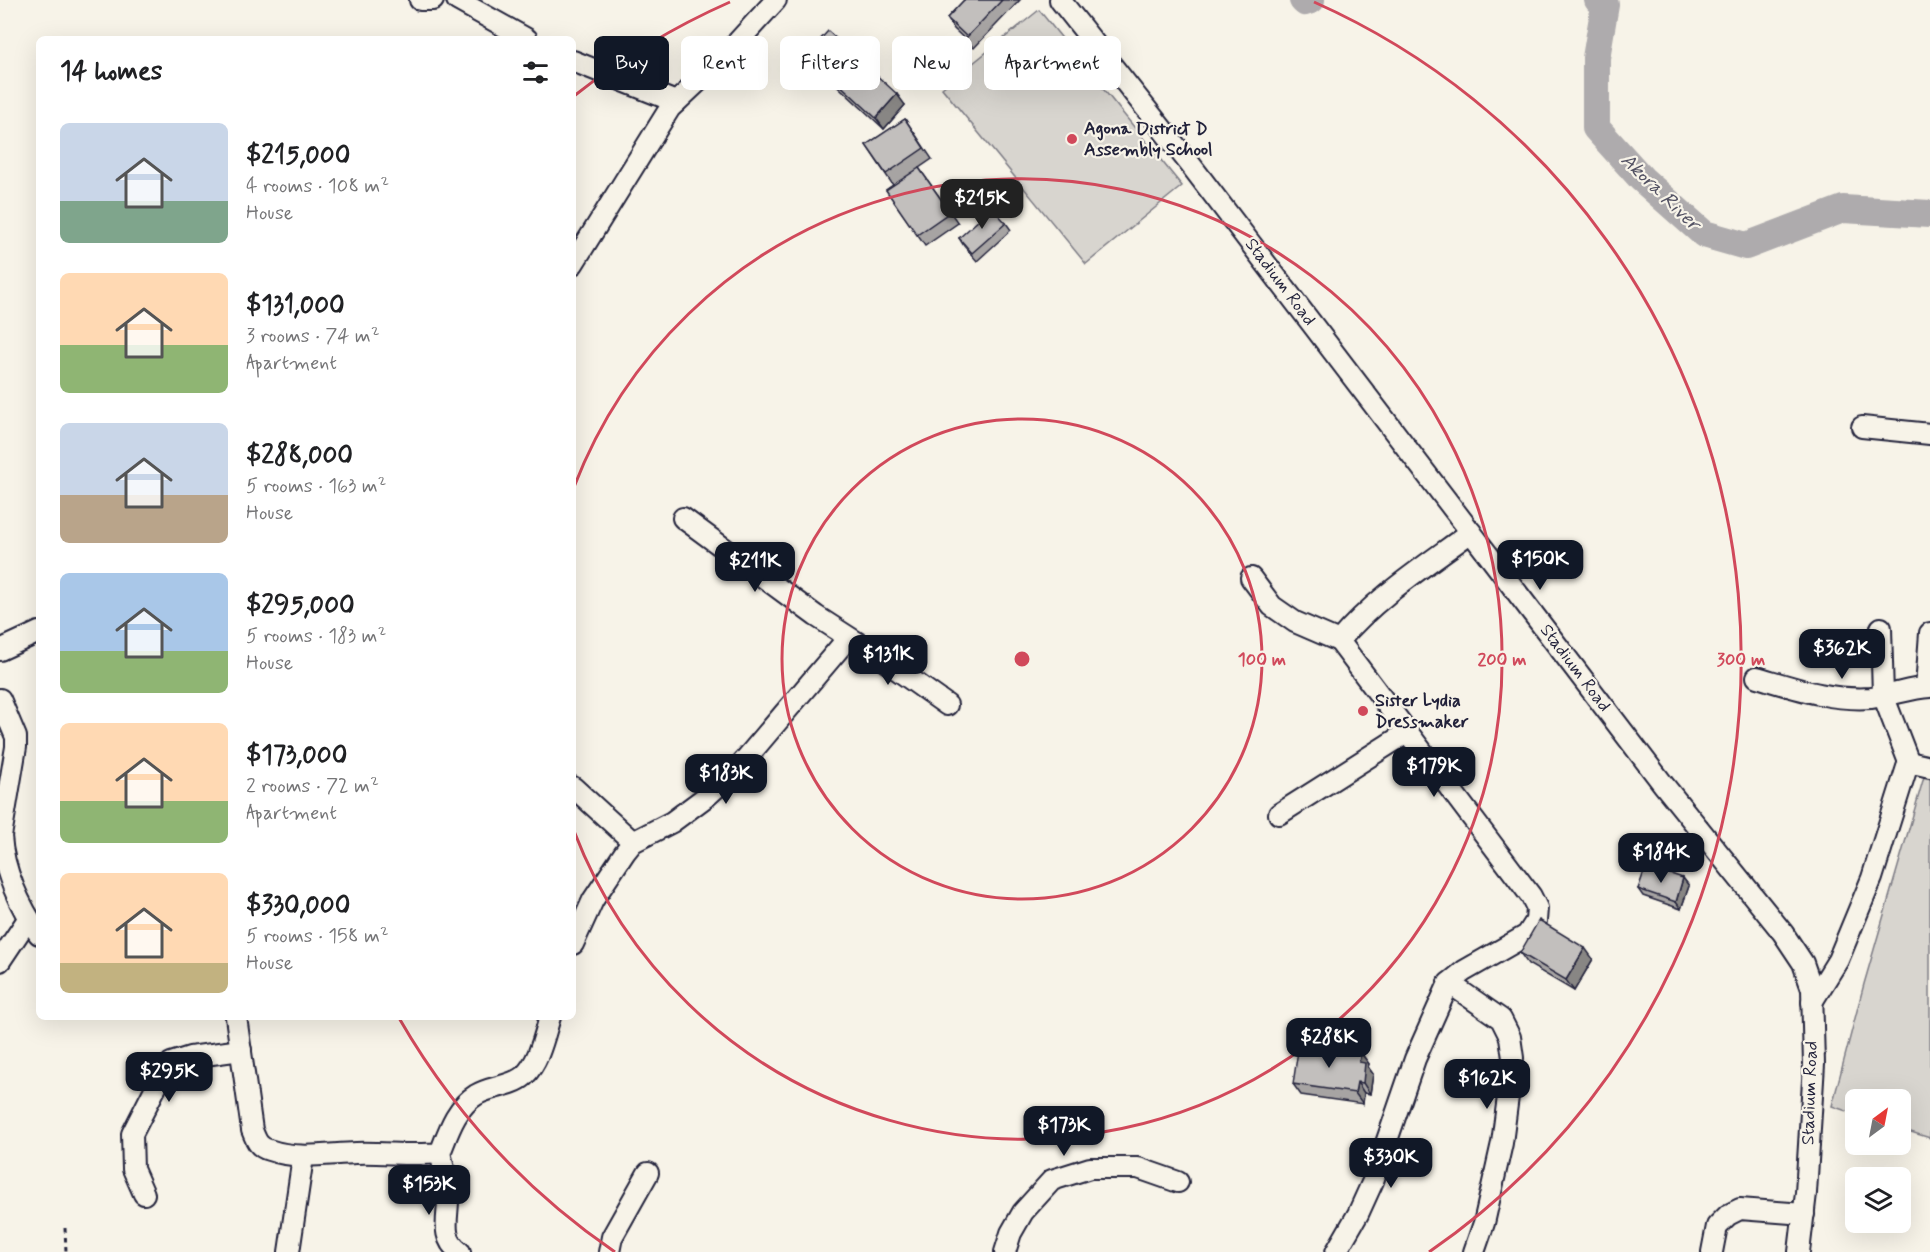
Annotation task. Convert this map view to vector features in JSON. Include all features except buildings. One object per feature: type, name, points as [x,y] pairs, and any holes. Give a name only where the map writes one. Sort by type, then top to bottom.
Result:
[{"type":"street","points":[[420,0],[433,0]]},
{"type":"street","points":[[457,0],[521,36]]},
{"type":"street","points":[[576,259],[670,108],[721,60],[777,0]]},
{"type":"street","name":"Stadium Road","points":[[1060,0],[1197,174],[1663,784],[1783,933],[1803,963],[1812,989],[1814,1065],[1804,1214],[1799,1252]]},
{"type":"street","points":[[576,62],[676,102]]},
{"type":"street","points":[[1862,427],[1930,434]]},
{"type":"street","points":[[683,518],[848,638],[878,656],[947,705]]},
{"type":"street","points":[[1339,641],[1356,620],[1392,590],[1472,532]]},
{"type":"street","points":[[1251,578],[1272,606],[1295,622],[1339,641],[1531,896],[1537,908],[1536,921],[1527,935],[1464,971],[1449,983],[1415,1059],[1373,1181],[1358,1214],[1336,1252]]},
{"type":"street","points":[[1881,628],[1883,695],[1910,765]]},
{"type":"street","points":[[0,650],[36,633]]},
{"type":"street","points":[[1757,677],[1813,693],[1841,698],[1872,698],[1928,687],[1930,633]]},
{"type":"street","points":[[576,937],[593,900],[633,842],[672,822],[707,796],[738,768],[848,638]]},
{"type":"street","points":[[0,699],[16,737],[1,836],[7,889],[36,930],[0,961]]},
{"type":"street","points":[[1279,814],[1408,732]]},
{"type":"street","points":[[1812,1002],[1838,960],[1872,878],[1907,767],[1913,763],[1930,767]]},
{"type":"street","points":[[576,790],[633,842]]},
{"type":"street","points":[[1449,983],[1501,1019],[1510,1037],[1513,1058],[1502,1143],[1484,1223],[1474,1252]]},
{"type":"street","points":[[236,1020],[252,1130],[257,1143],[267,1150],[303,1157],[356,1153],[423,1155],[440,1153]]},
{"type":"street","points":[[460,1252],[451,1245],[447,1233],[448,1191],[440,1153],[459,1112],[476,1095],[523,1077],[533,1064],[549,1020]]},
{"type":"street","points":[[144,1194],[133,1169],[132,1134],[161,1077],[171,1064],[190,1057],[240,1050]]},
{"type":"street","points":[[289,1252],[303,1157]]},
{"type":"street","points":[[1005,1252],[1011,1233],[1023,1212],[1052,1180],[1090,1168],[1138,1168],[1178,1182]]},
{"type":"street","points":[[609,1252],[612,1237],[648,1173]]},
{"type":"street","points":[[1712,1252],[1717,1226],[1728,1215],[1740,1209],[1804,1214]]},
{"type":"path","points":[[65,1228],[66,1252]]},
{"type":"shaded area","points":[[1039,10],[1060,36],[1007,36]]},
{"type":"shaded area","points":[[984,54],[984,90],[1104,90],[1182,186],[1086,264],[944,90],[972,90],[972,64]]},
{"type":"shaded area","points":[[1928,763],[1930,764],[1930,1138],[1911,1132],[1911,1089],[1845,1089],[1845,1111],[1832,1106],[1864,984]]},
{"type":"waterway","name":"Akora River","points":[[1303,0],[1305,2],[1311,0]]},
{"type":"waterway","name":"Akora River","points":[[1598,0],[1605,5],[1596,58],[1596,128],[1642,179],[1704,234],[1746,246],[1843,209],[1930,214]]},
{"type":"place","name":"Agona District D Assembly School","points":[[1072,139]]},
{"type":"place","name":"Sister Lydia Dressmaker","points":[[1363,711]]}]
